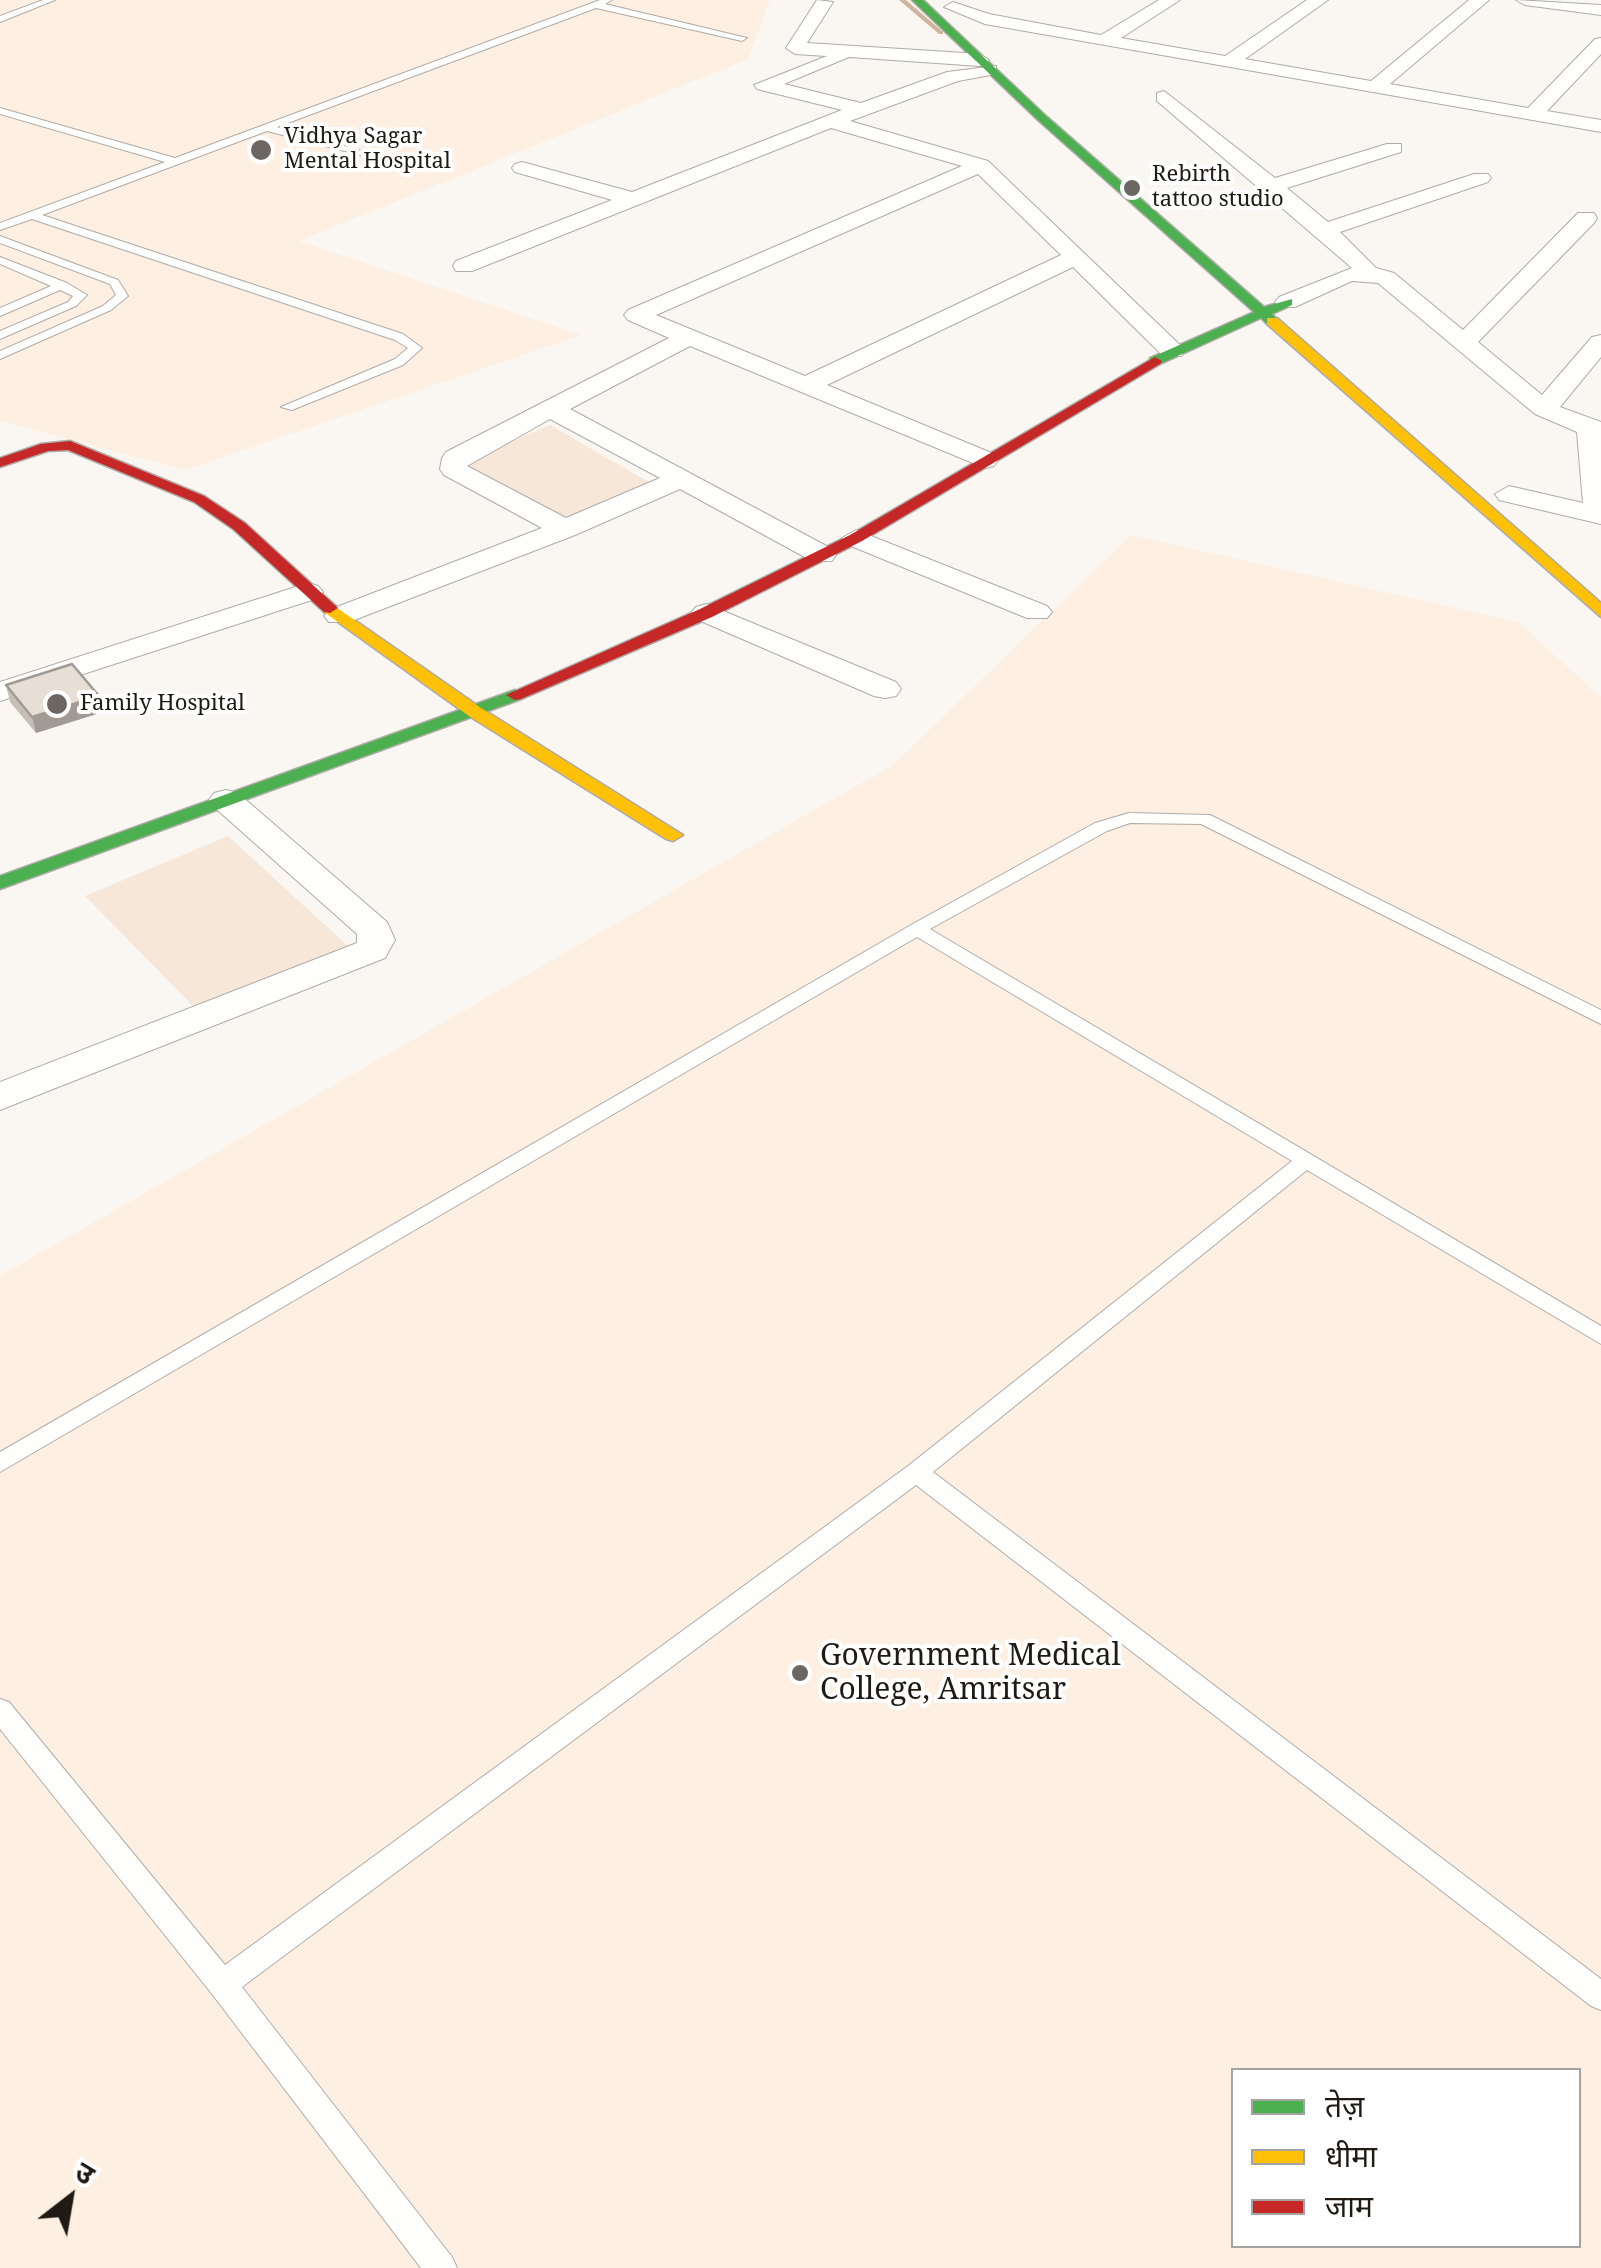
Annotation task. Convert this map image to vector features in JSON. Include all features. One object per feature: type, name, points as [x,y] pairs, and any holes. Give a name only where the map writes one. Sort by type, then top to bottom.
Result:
[{"type":"street","points":[[917,0],[984,65],[1601,612]]},
{"type":"street","points":[[985,18],[1018,0]]},
{"type":"street","points":[[1104,40],[1171,0]]},
{"type":"street","points":[[1229,62],[1319,0]]},
{"type":"street","points":[[1525,0],[1601,10]]},
{"type":"street","points":[[824,2],[795,48],[984,65]]},
{"type":"street","points":[[1375,87],[1470,3]]},
{"type":"street","points":[[948,4],[985,18],[1601,126]]},
{"type":"street","points":[[948,4],[1037,81]]},
{"type":"street","points":[[1534,113],[1601,42]]},
{"type":"street","points":[[853,52],[764,86],[861,110]]},
{"type":"street","points":[[464,266],[830,121],[984,65]]},
{"type":"street","points":[[1271,186],[1390,140],[1432,96]]},
{"type":"street","points":[[1164,98],[1326,230],[1368,273]]},
{"type":"street","points":[[830,121],[982,165],[1172,351]]},
{"type":"street","points":[[982,165],[637,312],[637,317],[809,384],[986,460]]},
{"type":"street","points":[[522,168],[633,199]]},
{"type":"street","points":[[1326,230],[1481,178]]},
{"type":"street","points":[[1465,342],[1586,218]]},
{"type":"street","points":[[809,384],[1077,256]]},
{"type":"street","points":[[0,883],[475,712],[706,613],[856,538],[1172,351],[1265,315],[1347,275],[1368,273],[1392,282],[1544,408],[1595,429],[1600,516],[1502,488]]},
{"type":"street","points":[[565,529],[452,465],[462,452],[687,338]]},
{"type":"street","points":[[1544,408],[1601,342]]},
{"type":"street","points":[[551,409],[822,555]]},
{"type":"street","points":[[0,463],[56,445],[98,456],[199,499],[224,514],[339,616],[475,712],[673,834]]},
{"type":"street","points":[[339,616],[565,529],[681,478]]},
{"type":"street","points":[[1502,488],[1548,528]]},
{"type":"street","points":[[856,538],[1037,612]]},
{"type":"street","points":[[0,692],[308,592]]},
{"type":"street","points":[[706,613],[885,690]]},
{"type":"street","points":[[0,1096],[372,950],[374,930],[226,800]]},
{"type":"lane","points":[[0,19],[52,0]]},
{"type":"lane","points":[[0,227],[608,0]]},
{"type":"lane","points":[[596,6],[742,38]]},
{"type":"lane","points":[[0,111],[174,160]]},
{"type":"lane","points":[[265,127],[391,162]]},
{"type":"lane","points":[[32,215],[399,336],[416,348],[398,362],[288,407]]},
{"type":"lane","points":[[0,239],[114,282],[122,296],[0,355]]},
{"type":"lane","points":[[0,260],[76,291],[80,298]]},
{"type":"lane","points":[[0,312],[63,285]]},
{"type":"lane","points":[[0,335],[80,298],[108,306]]},
{"type":"lane","points":[[0,1464],[917,929],[1101,827],[1129,818],[1204,819],[1601,1018]]},
{"type":"lane","points":[[917,929],[1601,1336]]},
{"type":"lane","points":[[222,1984],[916,1472],[1308,1159]]},
{"type":"lane","points":[[916,1472],[1601,1996]]},
{"type":"lane","points":[[0,1710],[222,1984],[441,2268]]},
{"type":"shaded area","name":"Vidhya Sagar Mental Hospital","points":[[0,0],[770,0],[748,59],[299,241],[581,335],[185,470],[0,421]]},
{"type":"shaded area","points":[[550,425],[654,485],[559,519],[463,462]]},
{"type":"shaded area","name":"Government Medical College, Amritsar","points":[[1131,535],[1518,622],[1601,697],[1601,2268],[0,2268],[0,1276],[893,765]]},
{"type":"shaded area","points":[[228,836],[350,948],[201,1014],[85,896]]},
{"type":"building","points":[[72,664],[99,696],[32,717],[6,685]]},
{"type":"waterway","points":[[902,0],[941,33]]},
{"type":"traffic: fast","points":[[917,0],[1043,119],[1272,321]]},
{"type":"traffic: fast","points":[[1155,361],[1287,302]]},
{"type":"traffic: fast","points":[[0,883],[515,695]]},
{"type":"traffic: slow","points":[[1272,321],[1601,612]]},
{"type":"traffic: slow","points":[[330,608],[475,712],[673,835]]},
{"type":"traffic: jam","points":[[515,695],[706,613],[856,538],[1155,361]]},
{"type":"traffic: jam","points":[[0,463],[46,447],[70,445],[199,499],[239,526],[330,608]]},
{"type":"place","name":"Vidhya Sagar Mental Hospital","points":[[261,150]]},
{"type":"place","name":"Rebirth tattoo studio","points":[[1132,188]]},
{"type":"place","name":"Family Hospital","points":[[57,704]]},
{"type":"place","name":"Government Medical College, Amritsar","points":[[800,1673]]}]
